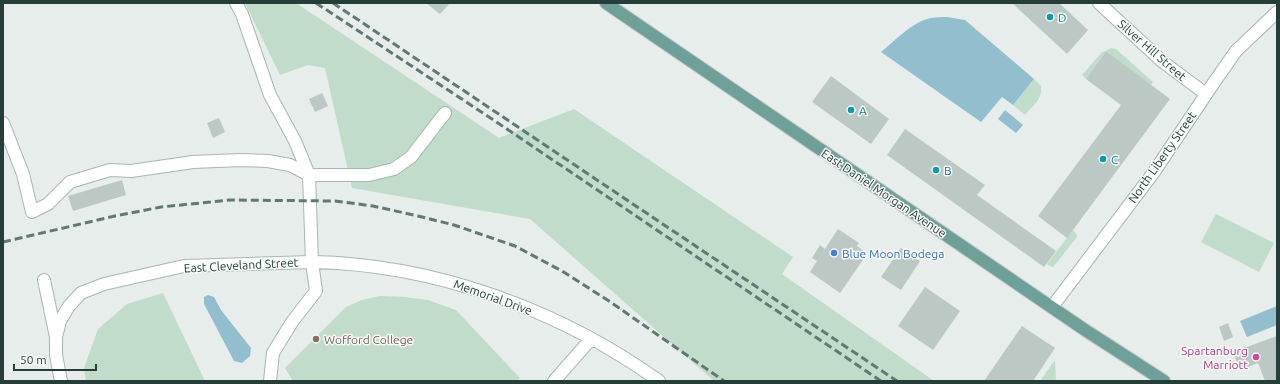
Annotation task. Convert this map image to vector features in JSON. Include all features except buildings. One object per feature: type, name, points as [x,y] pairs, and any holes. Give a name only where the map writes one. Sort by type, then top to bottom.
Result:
[{"type":"main road","name":"East Daniel Morgan Avenue","points":[[606,3],[1091,334],[1164,381]]},
{"type":"street","name":"East Cleveland Street","points":[[236,3],[242,14],[270,95],[295,141],[309,175],[312,262],[316,291],[292,322],[273,353],[270,381]]},
{"type":"street","name":"Silver Hill Street","points":[[1099,3],[1163,62],[1206,94]]},
{"type":"street","name":"North Liberty Street","points":[[1052,307],[1154,172],[1236,51],[1274,20]]},
{"type":"street","points":[[3,123],[23,174],[32,212],[48,204],[70,182],[110,170],[131,170],[193,162],[241,160],[268,161],[290,165],[309,175],[369,175],[394,169],[411,157],[445,113]]},
{"type":"street","name":"East Cleveland Street","points":[[56,337],[60,321],[69,306],[81,293],[104,284],[184,266],[312,262]]},
{"type":"street","name":"Memorial Drive","points":[[312,262],[367,265],[402,271],[455,283],[497,297],[540,314],[579,332],[659,381]]},
{"type":"street","name":"East Cleveland Street","points":[[44,280],[56,337],[56,355],[61,381]]},
{"type":"street","points":[[554,381],[592,339]]},
{"type":"green space","points":[[245,3],[296,3],[499,138],[574,109],[793,257],[782,274],[934,381],[714,381],[530,219],[352,188],[325,68],[308,65],[280,75]]},
{"type":"green space","points":[[1111,48],[1116,49],[1153,82],[1151,85],[1106,51]]},
{"type":"green space","points":[[1106,51],[1086,79],[1082,75],[1102,52]]},
{"type":"green space","points":[[1034,79],[1041,86],[1040,95],[1037,102],[1025,115],[1013,105]]},
{"type":"green space","points":[[1216,214],[1274,243],[1259,272],[1201,242]]},
{"type":"green space","points":[[1073,230],[1077,237],[1054,266],[1052,267],[1047,264]]},
{"type":"green space","points":[[163,293],[205,381],[86,381],[84,368],[98,329],[127,304]]},
{"type":"green space","points":[[380,296],[428,300],[456,310],[520,378],[517,381],[293,381],[285,368],[346,307],[362,300]]},
{"type":"green space","points":[[1055,360],[1056,381],[1040,381]]},
{"type":"water","points":[[947,17],[965,20],[1034,79],[1013,105],[1002,97],[981,122],[881,52],[917,23],[931,18]]},
{"type":"water","points":[[1005,110],[1023,125],[1016,133],[998,119]]},
{"type":"water","points":[[208,295],[214,297],[221,310],[251,348],[250,356],[242,363],[234,361],[204,304],[204,297]]},
{"type":"water","points":[[1277,306],[1277,325],[1247,337],[1240,321]]},
{"type":"railway","points":[[316,3],[492,119],[881,381]]},
{"type":"railway","points":[[333,3],[897,381]]},
{"type":"railway","points":[[3,242],[161,207],[230,200],[335,201],[373,206],[454,225],[515,246],[562,271],[609,301],[724,381]]},
{"type":"place","name":"D","points":[[1050,17]]},
{"type":"place","name":"A","points":[[851,110]]},
{"type":"place","name":"C","points":[[1103,159]]},
{"type":"place","name":"B","points":[[936,170]]},
{"type":"place","name":"Blue Moon Bodega","points":[[834,253]]},
{"type":"place","name":"Wofford College","points":[[316,339]]},
{"type":"place","name":"Spartanburg Marriott","points":[[1256,357]]}]
